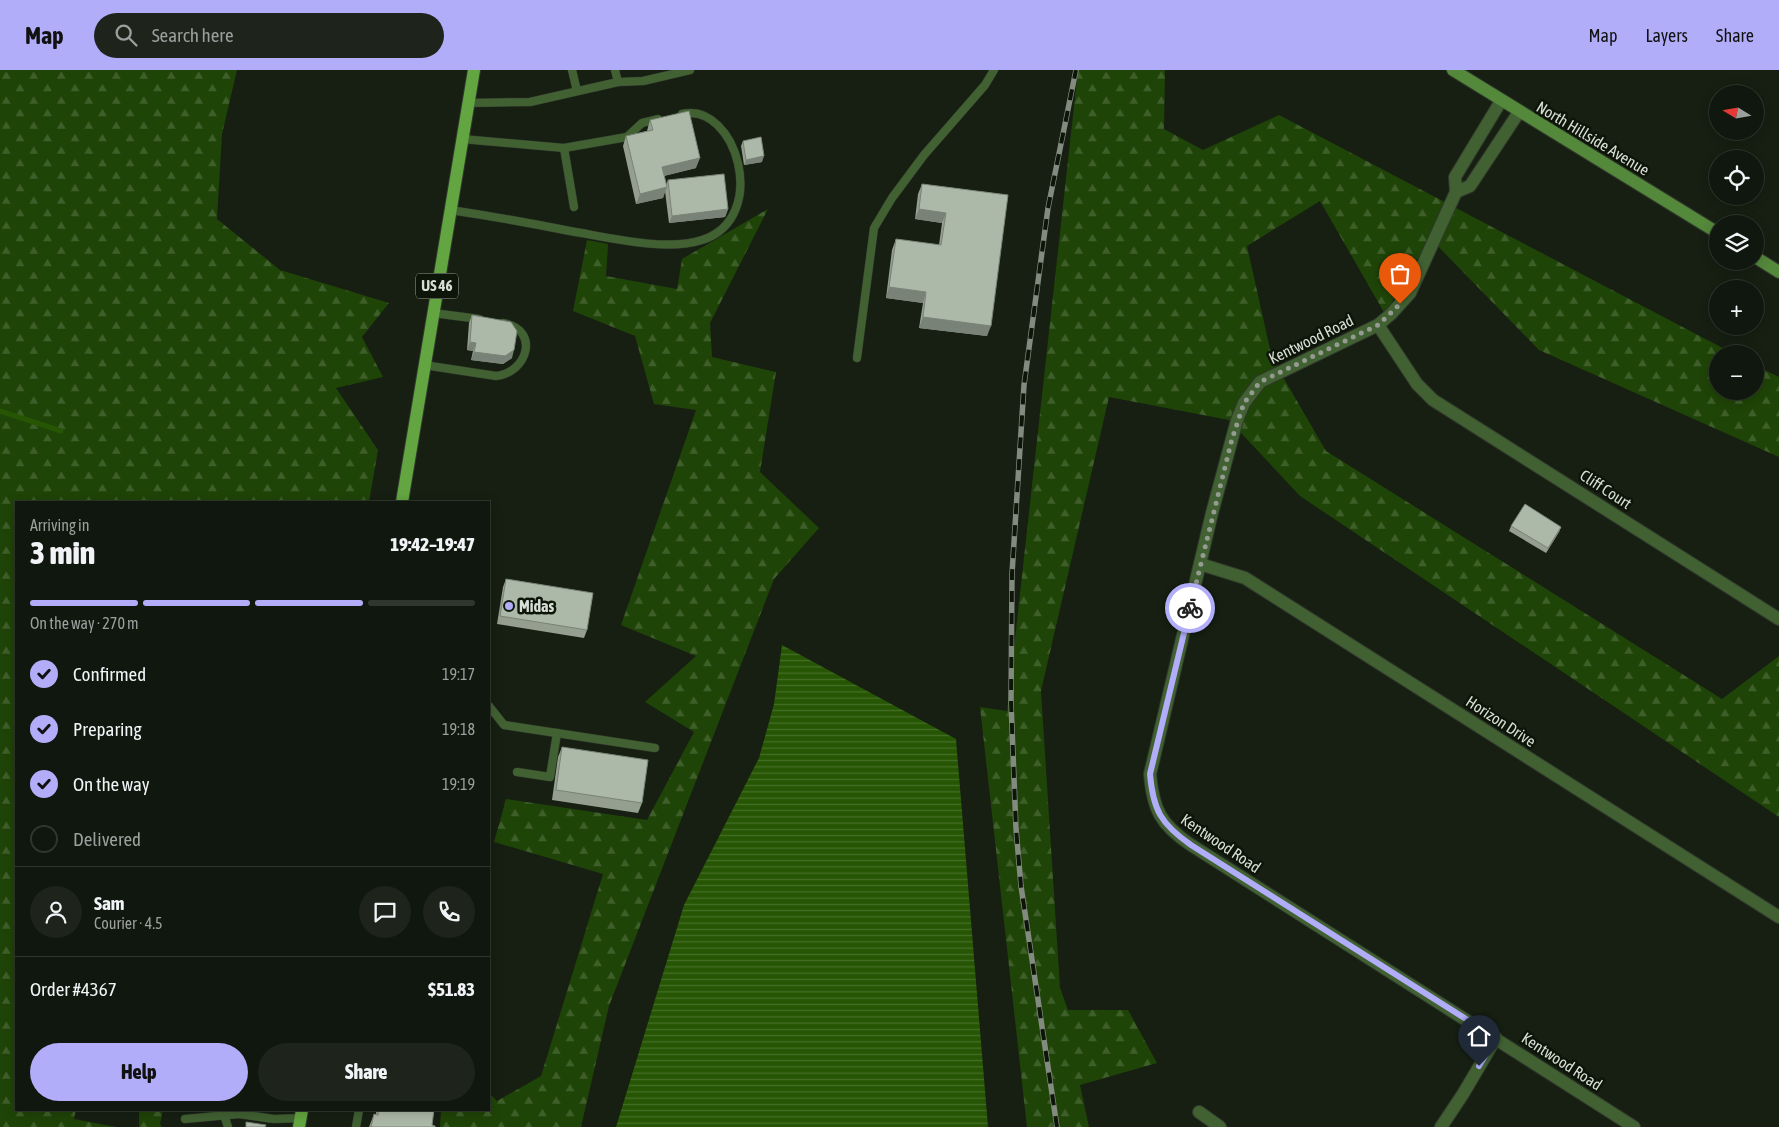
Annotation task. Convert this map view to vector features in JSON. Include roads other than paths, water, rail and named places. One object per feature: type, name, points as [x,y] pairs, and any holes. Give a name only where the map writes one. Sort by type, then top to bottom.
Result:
[{"type":"main road","name":"US 46","points":[[402,501],[474,70]]},
{"type":"main road","name":"North Hillside Avenue","points":[[1453,70],[1709,228]]},
{"type":"main road","points":[[1764,263],[1779,272]]},
{"type":"street","name":"Kentwood Road","points":[[1501,101],[1455,177],[1456,192],[1410,293],[1378,325],[1260,382],[1237,420],[1200,564],[1150,774],[1152,794],[1164,823],[1191,845],[1634,1127]]},
{"type":"street","name":"Kentwood Road","points":[[1456,192],[1470,186],[1519,112]]},
{"type":"street","name":"Kentwood Road","points":[[1378,325],[1418,384]]},
{"type":"street","name":"Cliff Court","points":[[1418,384],[1433,400],[1779,619]]},
{"type":"street","name":"Horizon Drive","points":[[1200,564],[1245,578],[1779,917]]},
{"type":"street","points":[[1441,1127],[1496,1038]]},
{"type":"street","points":[[1199,1112],[1220,1127]]},
{"type":"lane","points":[[572,70],[577,91]]},
{"type":"lane","points":[[615,70],[618,82]]},
{"type":"lane","points":[[468,103],[530,102],[618,82],[643,81],[690,70]]},
{"type":"lane","points":[[857,358],[874,228],[892,198],[924,155],[985,85],[994,70]]},
{"type":"lane","points":[[450,210],[629,242],[670,244],[701,241],[723,231],[733,218],[739,203],[741,188],[737,158],[729,138],[715,122],[701,115],[686,113],[677,115]]},
{"type":"lane","points":[[462,139],[564,148],[627,137],[642,123],[668,117]]},
{"type":"lane","points":[[564,148],[574,207]]},
{"type":"lane","points":[[433,312],[486,320]]},
{"type":"lane","points":[[424,365],[496,376],[505,375],[522,360],[524,336],[518,327],[494,322]]},
{"type":"lane","points":[[490,707],[504,725],[655,748]]},
{"type":"lane","points":[[517,772],[550,777],[558,733]]},
{"type":"lane","points":[[356,1127],[358,1111]]},
{"type":"lane","points":[[185,1119],[239,1114],[274,1119],[301,1118]]},
{"type":"lane","points":[[224,1115],[228,1127]]},
{"type":"waterway","points":[[0,411],[61,431]]},
{"type":"railway","points":[[1057,1127],[1021,886],[1016,829],[1011,702],[1012,574],[1024,385],[1048,208],[1076,70]]},
{"type":"place","name":"Midas","points":[[509,606]]}]
